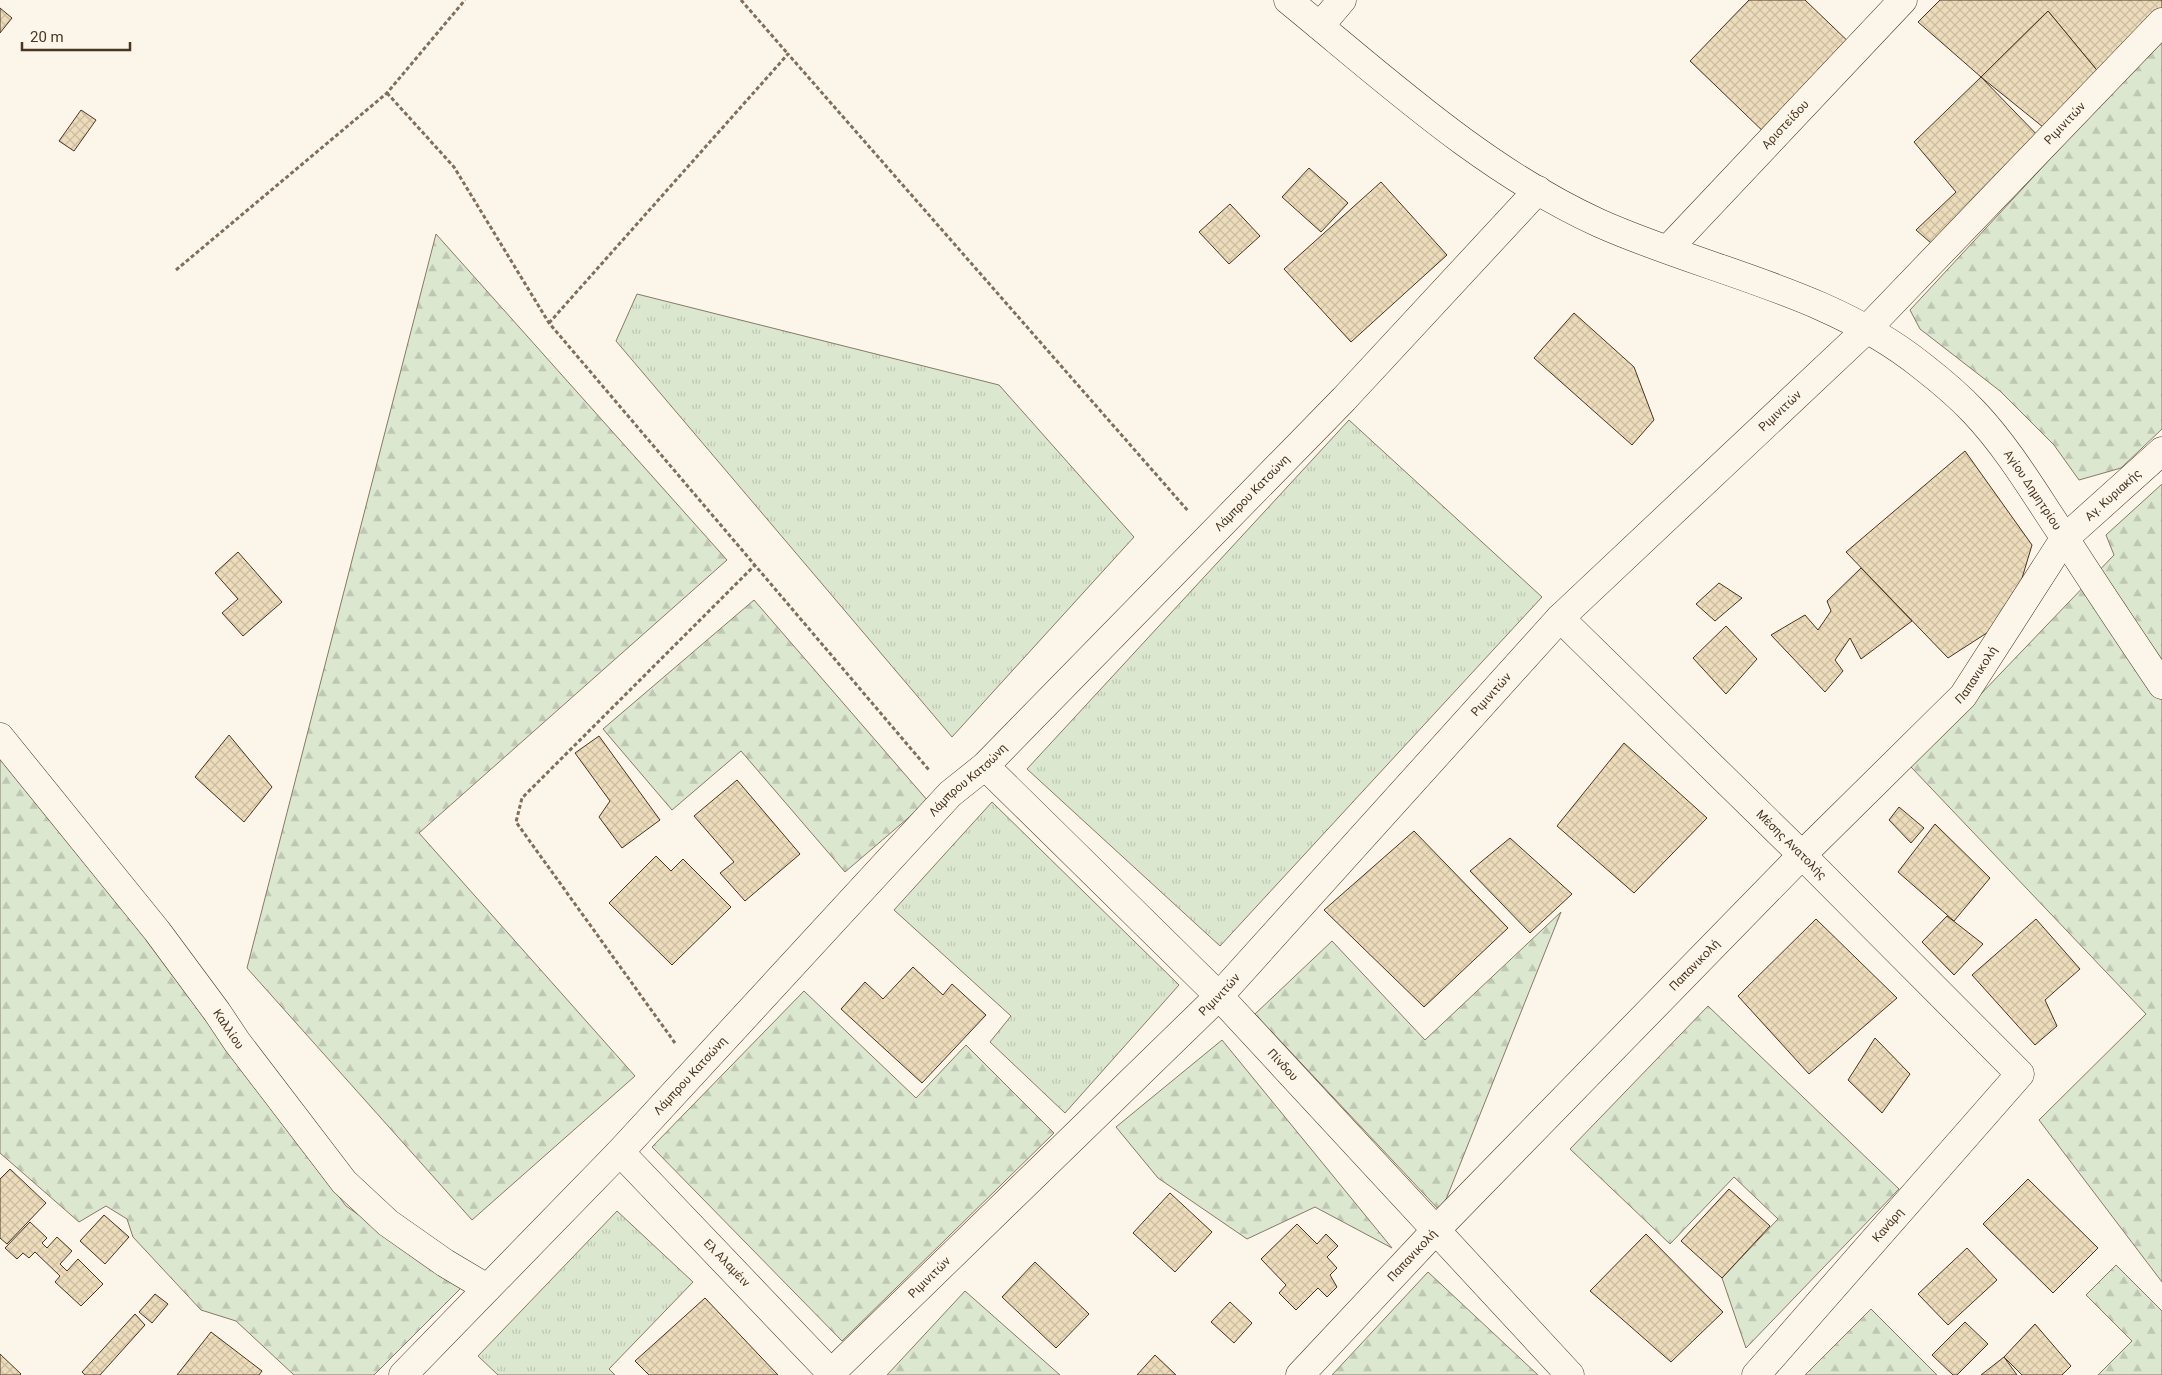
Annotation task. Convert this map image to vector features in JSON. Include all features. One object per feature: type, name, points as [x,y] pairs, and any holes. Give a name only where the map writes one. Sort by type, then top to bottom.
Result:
[{"type":"street","name":"Αγίου Δημητρίου","points":[[1288,0],[1454,134],[1508,172],[1538,190],[1600,223],[1777,289],[1867,329],[1900,349],[1923,367],[1973,411],[2015,463],[2162,685]]},
{"type":"street","points":[[1320,26],[1342,0]]},
{"type":"street","name":"Αριστείδου","points":[[1668,249],[1903,0]]},
{"type":"street","name":"Ριμινιτών","points":[[831,1374],[1219,996],[1560,618],[1867,329],[2162,22]]},
{"type":"street","name":"Λάμπρου Κατσώνη","points":[[403,1375],[620,1152],[950,794],[985,766],[1351,392],[1538,190]]},
{"type":"street","name":"Αγ. Κυριακής","points":[[2064,539],[2162,451]]},
{"type":"street","name":"Παπανικολή","points":[[1300,1375],[1435,1231],[1802,855],[1963,696],[2064,539]]},
{"type":"street","name":"Μέσης Ανατολής","points":[[1560,618],[1802,855],[2020,1074]]},
{"type":"street","name":"Καλλίου","points":[[0,737],[157,930],[237,1042],[344,1182],[388,1222],[445,1263],[487,1288]]},
{"type":"street","name":"Πίνδου","points":[[985,766],[1219,996],[1570,1375]]},
{"type":"street","name":"Κανάρη","points":[[1756,1375],[2020,1074]]},
{"type":"street","name":"Ελ Αλαμέιν","points":[[620,1152],[831,1374]]},
{"type":"path","points":[[176,270],[387,93],[464,0]]},
{"type":"path","points":[[741,0],[1210,536]]},
{"type":"path","points":[[549,322],[788,54]]},
{"type":"path","points":[[387,93],[454,168],[549,322],[950,794]]},
{"type":"path","points":[[695,1070],[516,822],[522,798],[755,565]]},
{"type":"green space","points":[[2162,42],[2162,429],[2121,468],[2079,480],[2054,445],[2000,391],[1920,329],[1910,310],[2100,105]]},
{"type":"green space","points":[[436,234],[727,560],[419,833],[635,1076],[472,1220],[247,968]]},
{"type":"green space","points":[[637,294],[999,385],[1134,537],[952,737],[616,341]]},
{"type":"green space","points":[[1349,420],[1542,597],[1220,946],[1027,769]]},
{"type":"green space","points":[[2162,484],[2162,1282],[2039,1120],[2146,1014],[1911,767],[2114,555],[2106,535]]},
{"type":"green space","points":[[754,600],[928,801],[845,872],[741,751],[672,810],[603,729]]},
{"type":"green space","points":[[0,753],[136,920],[346,1206],[462,1287],[374,1375],[294,1375],[236,1321],[201,1310],[133,1237],[127,1219],[106,1206],[79,1222],[0,1153]]},
{"type":"green space","points":[[992,802],[1179,985],[1065,1113],[990,1042],[1011,1016],[894,910]]},
{"type":"green space","points":[[1561,912],[1441,1212],[1255,1014],[1332,941],[1425,1040]]},
{"type":"green space","points":[[804,991],[916,1098],[966,1045],[1054,1133],[842,1341],[652,1147]]},
{"type":"green space","points":[[1708,1006],[1899,1189],[1746,1348],[1722,1278],[1778,1219],[1734,1177],[1670,1244],[1570,1149]]},
{"type":"green space","points":[[1222,1040],[1392,1248],[1315,1207],[1247,1239],[1158,1178],[1116,1127]]},
{"type":"green space","points":[[617,1211],[693,1282],[609,1369],[615,1375],[498,1375],[478,1356]]},
{"type":"green space","points":[[2116,1265],[2162,1311],[2162,1375],[2098,1375],[2132,1341],[2086,1295]]},
{"type":"green space","points":[[1428,1272],[1538,1375],[1332,1375]]},
{"type":"green space","points":[[965,1291],[1060,1375],[887,1375]]},
{"type":"green space","points":[[1871,1309],[1937,1375],[1805,1375]]},
{"type":"building","points":[[1749,0],[1805,0],[1856,49],[1769,137],[1690,61]]},
{"type":"building","points":[[1940,0],[2162,0],[2162,12],[2105,80],[2048,11],[1981,77],[1918,22]]},
{"type":"building","points":[[0,8],[12,18],[0,33]]},
{"type":"building","points":[[2048,11],[2105,80],[2043,127],[1981,77]]},
{"type":"building","points":[[1981,77],[2045,143],[1931,243],[1916,230],[1956,192],[1914,142]]},
{"type":"building","points":[[81,110],[96,120],[74,151],[59,141]]},
{"type":"building","points":[[1309,168],[1348,203],[1321,232],[1282,197]]},
{"type":"building","points":[[1381,182],[1447,255],[1351,342],[1284,269]]},
{"type":"building","points":[[1230,204],[1260,236],[1229,264],[1199,232]]},
{"type":"building","points":[[1574,313],[1634,367],[1654,420],[1632,445],[1534,358]]},
{"type":"building","points":[[1965,451],[2032,545],[2010,618],[1948,658],[1846,552]]},
{"type":"building","points":[[238,552],[282,602],[243,636],[222,613],[238,599],[215,573]]},
{"type":"building","points":[[1861,568],[1912,621],[1861,659],[1850,638],[1835,660],[1843,671],[1825,692],[1771,635],[1805,615],[1818,630],[1831,611],[1827,601]]},
{"type":"building","points":[[1719,583],[1742,598],[1715,621],[1696,604]]},
{"type":"building","points":[[1726,626],[1757,659],[1726,694],[1693,658]]},
{"type":"building","points":[[229,735],[272,787],[244,822],[195,777]]},
{"type":"building","points":[[599,736],[660,820],[622,848],[599,817],[610,801],[575,753]]},
{"type":"building","points":[[1624,743],[1707,818],[1634,893],[1557,826]]},
{"type":"building","points":[[737,780],[800,854],[745,901],[720,873],[734,862],[694,816]]},
{"type":"building","points":[[1899,807],[1924,828],[1911,843],[1889,820]]},
{"type":"building","points":[[1935,824],[1990,878],[1954,921],[1898,872]]},
{"type":"building","points":[[1414,831],[1508,928],[1424,1007],[1324,910]]},
{"type":"building","points":[[1510,838],[1572,894],[1530,933],[1470,871]]},
{"type":"building","points":[[656,856],[671,871],[683,859],[731,907],[672,965],[609,903]]},
{"type":"building","points":[[1947,916],[1983,944],[1954,975],[1922,942]]},
{"type":"building","points":[[1816,919],[1897,998],[1809,1074],[1738,996]]},
{"type":"building","points":[[2036,919],[2080,969],[2045,1000],[2057,1026],[2035,1045],[1972,975]]},
{"type":"building","points":[[913,967],[943,995],[952,984],[986,1015],[922,1083],[841,1009],[865,982],[883,999]]},
{"type":"building","points":[[1875,1038],[1910,1074],[1882,1113],[1848,1080]]},
{"type":"building","points":[[10,1169],[46,1203],[7,1244],[0,1238],[0,1179]]},
{"type":"building","points":[[2028,1179],[2098,1248],[2053,1293],[1983,1224]]},
{"type":"building","points":[[1729,1189],[1770,1226],[1722,1278],[1681,1241]]},
{"type":"building","points":[[1170,1193],[1212,1232],[1175,1272],[1133,1233]]},
{"type":"building","points":[[104,1215],[129,1237],[105,1264],[80,1241]]},
{"type":"building","points":[[30,1222],[47,1238],[42,1243],[47,1248],[57,1237],[72,1251],[60,1264],[67,1271],[78,1259],[103,1284],[81,1306],[55,1282],[60,1276],[35,1252],[29,1258],[23,1253],[17,1259],[5,1248]]},
{"type":"building","points":[[1297,1224],[1317,1244],[1326,1234],[1338,1246],[1327,1257],[1337,1268],[1330,1275],[1337,1287],[1327,1297],[1318,1288],[1296,1310],[1279,1293],[1286,1285],[1261,1259]]},
{"type":"building","points":[[1646,1234],[1723,1312],[1671,1362],[1590,1291]]},
{"type":"building","points":[[1967,1248],[1997,1280],[1948,1325],[1918,1294]]},
{"type":"building","points":[[1035,1262],[1089,1314],[1056,1348],[1002,1297]]},
{"type":"building","points":[[155,1294],[168,1304],[152,1323],[139,1312]]},
{"type":"building","points":[[705,1298],[778,1375],[649,1375],[635,1361]]},
{"type":"building","points":[[1230,1302],[1252,1323],[1234,1343],[1211,1322]]},
{"type":"building","points":[[135,1314],[145,1325],[100,1375],[85,1375],[82,1372]]},
{"type":"building","points":[[1965,1322],[1988,1344],[1957,1375],[1953,1375],[1932,1355]]},
{"type":"building","points":[[2035,1324],[2071,1366],[2062,1375],[2022,1375],[2004,1357]]},
{"type":"building","points":[[211,1332],[262,1371],[259,1375],[177,1375]]},
{"type":"building","points":[[0,1354],[21,1374],[20,1375],[0,1375]]},
{"type":"building","points":[[1155,1355],[1176,1375],[1137,1375]]},
{"type":"building","points":[[2004,1357],[2017,1375],[1981,1375]]}]
